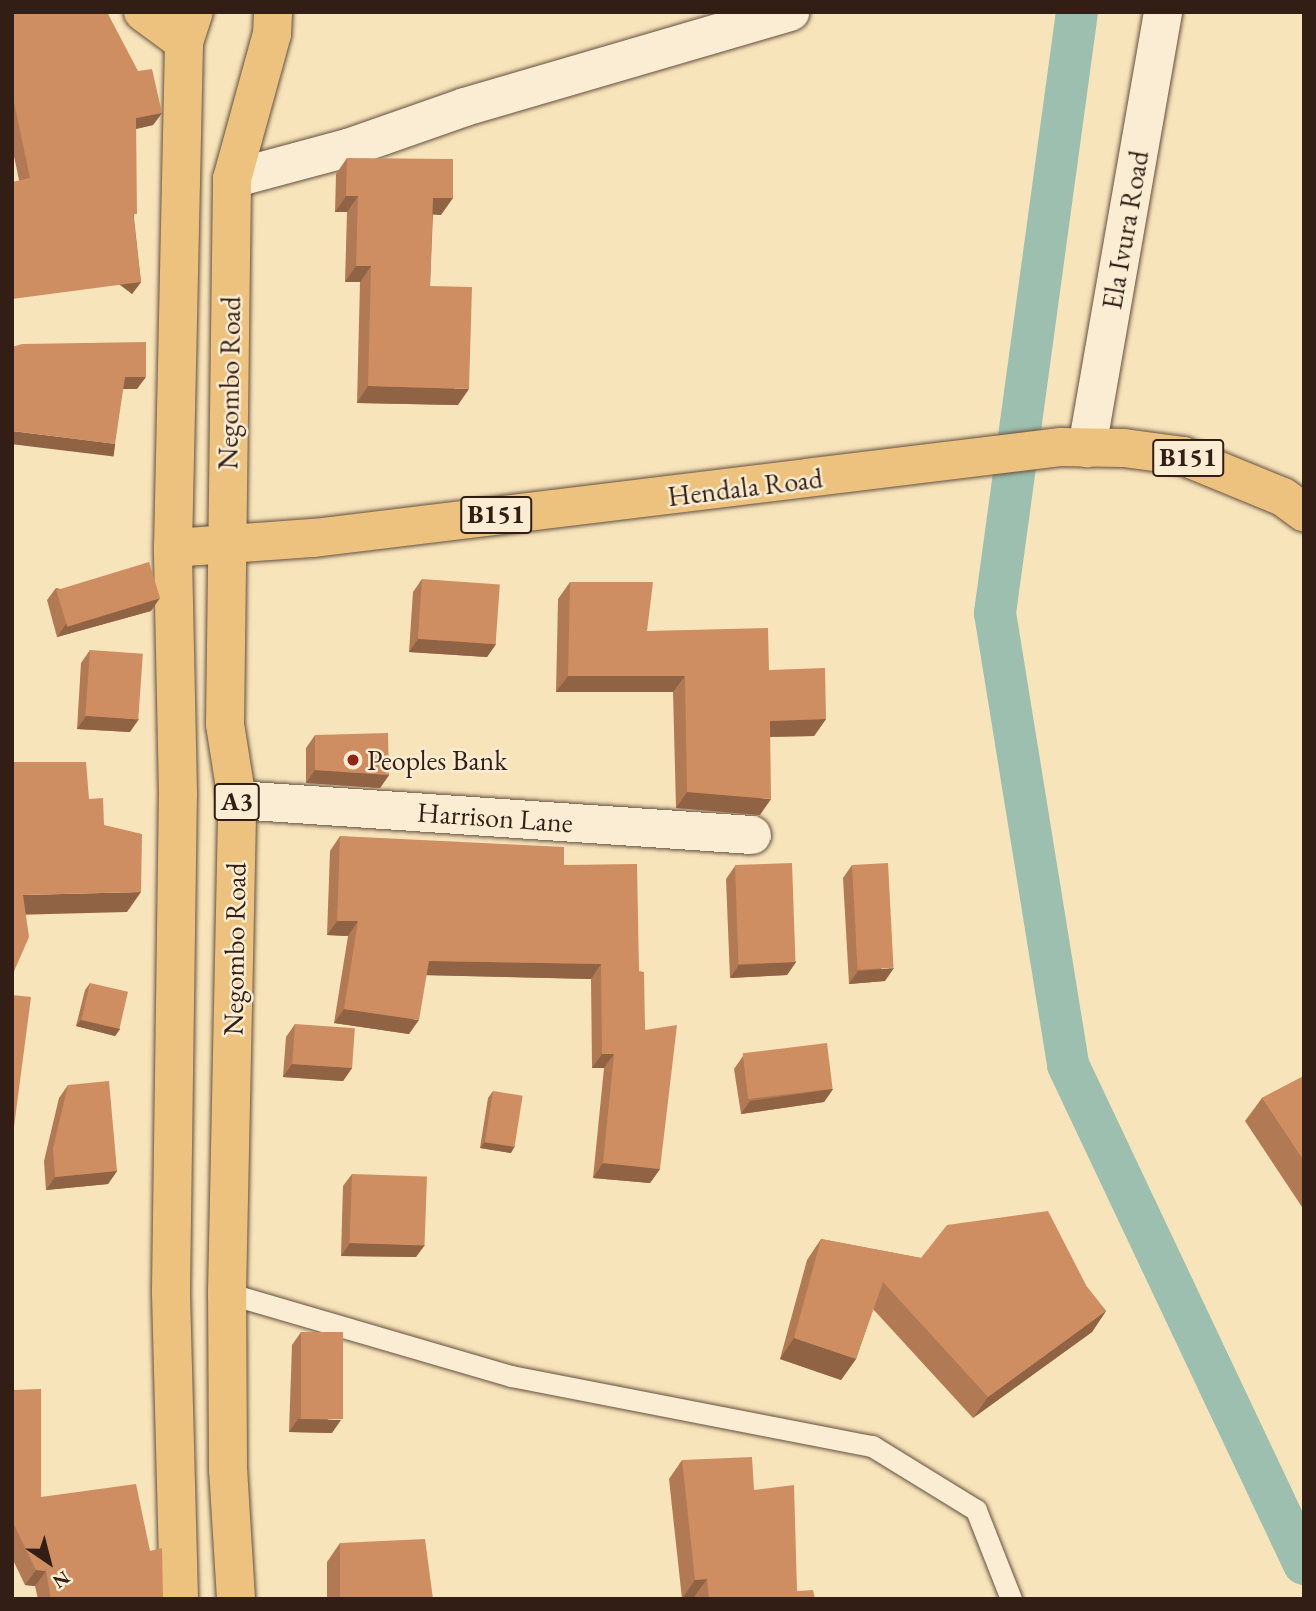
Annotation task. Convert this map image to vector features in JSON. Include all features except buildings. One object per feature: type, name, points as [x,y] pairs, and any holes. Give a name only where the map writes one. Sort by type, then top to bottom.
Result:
[{"type":"main road","points":[[143,12],[189,27]]},
{"type":"main road","name":"Negombo Road","points":[[236,1599],[228,1470],[227,1293],[237,800],[225,724],[232,179],[272,34],[273,12]]},
{"type":"main road","name":"Negombo Road","points":[[179,1599],[171,1290],[178,807],[173,548],[189,27]]},
{"type":"main road","name":"Hendala Road","points":[[173,548],[227,545],[1074,447],[1183,456],[1283,497],[1304,512]]},
{"type":"street","points":[[232,179],[348,148],[465,107],[790,12]]},
{"type":"street","name":"Ela Ivura Road","points":[[1074,447],[1163,12]]},
{"type":"street","name":"Harrison Lane","points":[[237,800],[752,835]]},
{"type":"lane","points":[[227,1293],[511,1376],[872,1446],[976,1510],[1011,1599]]},
{"type":"waterway","points":[[1077,12],[995,613],[1068,1065],[1304,1564]]},
{"type":"place","name":"Peoples Bank","points":[[353,760]]}]
